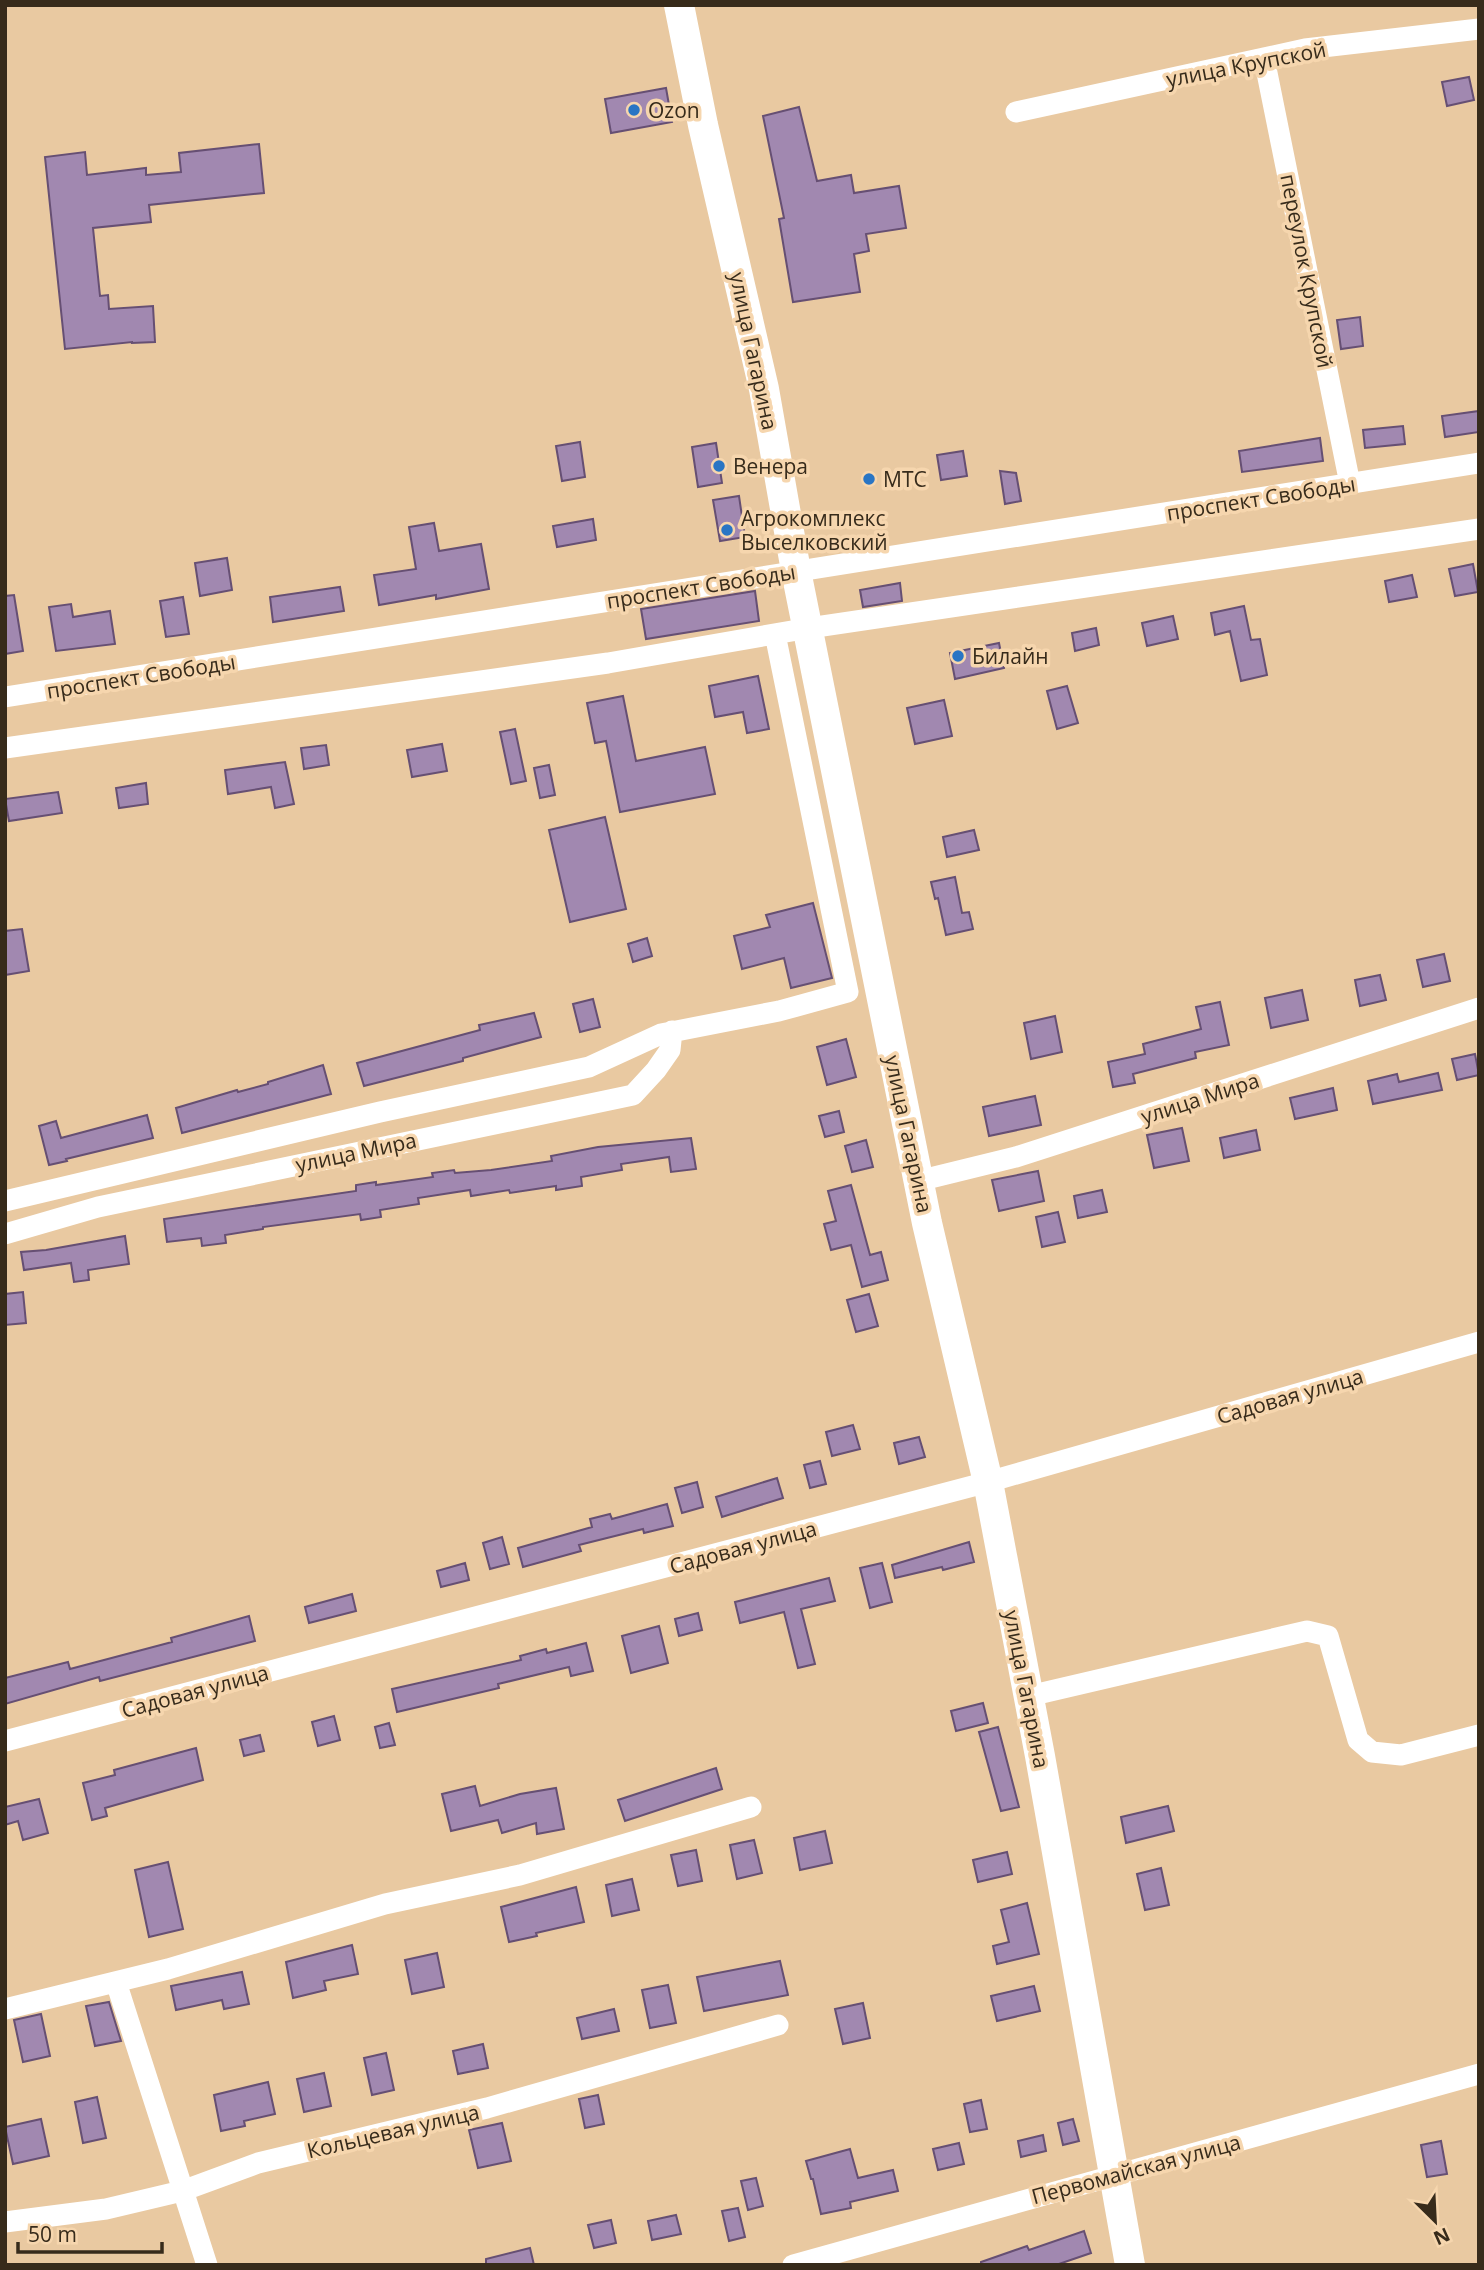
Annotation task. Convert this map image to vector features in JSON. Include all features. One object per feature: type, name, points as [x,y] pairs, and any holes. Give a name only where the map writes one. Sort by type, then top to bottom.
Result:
[{"type":"main road","name":"улица Гагарина","points":[[679,5],[703,125],[764,389],[796,571],[918,1181],[988,1482],[1029,1696],[1130,2265]]},
{"type":"street","name":"улица Крупской","points":[[1016,112],[1305,49],[1479,29]]},
{"type":"street","name":"переулок Крупской","points":[[1264,58],[1350,484]]},
{"type":"street","name":"проспект Свободы","points":[[5,697],[1479,463]]},
{"type":"street","points":[[5,748],[608,663],[809,628],[1479,529]]},
{"type":"street","name":"улица Мира","points":[[5,1201],[380,1112],[589,1067],[661,1034],[779,1011],[848,992],[775,634]]},
{"type":"street","name":"улица Мира","points":[[918,1181],[1016,1157],[1479,1008]]},
{"type":"street","name":"улица Мира","points":[[5,1234],[98,1208],[633,1095],[670,1050],[672,1031]]},
{"type":"street","name":"Садовая улица","points":[[5,1741],[988,1482],[1479,1342]]},
{"type":"street","points":[[1029,1696],[1307,1631],[1328,1636],[1358,1740],[1372,1752],[1401,1755],[1479,1735]]},
{"type":"street","points":[[5,2009],[168,1969],[385,1904],[520,1875],[751,1807]]},
{"type":"street","points":[[116,1982],[206,2265]]},
{"type":"street","name":"Кольцевая улица","points":[[5,2222],[106,2209],[182,2191],[258,2163],[487,2108],[778,2025]]},
{"type":"street","name":"Первомайская улица","points":[[793,2265],[1479,2074]]},
{"type":"building","points":[[1469,77],[1474,100],[1447,106],[1442,82]]},
{"type":"building","points":[[666,88],[672,122],[611,133],[605,99]]},
{"type":"building","points":[[799,107],[817,181],[851,175],[854,193],[899,186],[906,228],[866,234],[869,251],[854,254],[860,292],[793,302],[779,219],[784,218],[763,116]]},
{"type":"building","points":[[259,144],[264,193],[149,205],[151,222],[93,228],[100,296],[108,295],[109,309],[153,306],[155,342],[65,349],[45,157],[85,152],[87,175],[146,168],[146,175],[181,172],[179,153]]},
{"type":"building","points":[[1360,317],[1363,346],[1341,349],[1337,320]]},
{"type":"building","points":[[1479,411],[1479,432],[1445,437],[1442,416]]},
{"type":"building","points":[[1403,426],[1405,444],[1365,448],[1363,430]]},
{"type":"building","points":[[1320,438],[1323,461],[1242,472],[1239,451]]},
{"type":"building","points":[[580,442],[585,477],[562,481],[556,446]]},
{"type":"building","points":[[716,443],[722,483],[698,487],[692,447]]},
{"type":"building","points":[[963,451],[967,476],[941,480],[937,455]]},
{"type":"building","points":[[1000,471],[1016,473],[1021,501],[1005,504]]},
{"type":"building","points":[[739,496],[745,537],[720,541],[713,500]]},
{"type":"building","points":[[593,519],[596,540],[557,547],[553,526]]},
{"type":"building","points":[[434,523],[439,551],[481,544],[489,589],[436,599],[436,595],[379,605],[374,575],[416,569],[409,527]]},
{"type":"building","points":[[227,558],[232,590],[200,596],[195,563]]},
{"type":"building","points":[[1473,564],[1478,592],[1455,596],[1449,569]]},
{"type":"building","points":[[1412,575],[1417,597],[1389,602],[1385,581]]},
{"type":"building","points":[[900,583],[902,601],[863,607],[860,590]]},
{"type":"building","points":[[340,587],[344,611],[273,622],[270,597]]},
{"type":"building","points":[[755,591],[759,621],[646,639],[641,609]]},
{"type":"building","points":[[14,595],[23,651],[5,654],[5,596]]},
{"type":"building","points":[[183,597],[189,634],[166,637],[160,601]]},
{"type":"building","points":[[71,604],[73,617],[110,611],[115,644],[56,651],[49,607]]},
{"type":"building","points":[[1244,606],[1251,640],[1260,639],[1267,675],[1241,681],[1230,631],[1215,635],[1211,613]]},
{"type":"building","points":[[1173,616],[1178,639],[1147,646],[1142,623]]},
{"type":"building","points":[[1096,628],[1099,645],[1075,651],[1072,633]]},
{"type":"building","points":[[999,643],[1004,668],[955,679],[950,653]]},
{"type":"building","points":[[758,676],[769,729],[747,733],[743,712],[715,717],[709,686]]},
{"type":"building","points":[[1067,686],[1078,723],[1057,729],[1047,691]]},
{"type":"building","points":[[623,696],[636,761],[705,747],[715,794],[620,812],[606,741],[595,743],[587,703]]},
{"type":"building","points":[[944,700],[952,736],[915,744],[907,708]]},
{"type":"building","points":[[515,729],[526,781],[511,784],[500,732]]},
{"type":"building","points":[[442,744],[447,771],[412,777],[407,750]]},
{"type":"building","points":[[326,745],[329,765],[304,769],[301,748]]},
{"type":"building","points":[[285,762],[294,804],[275,808],[271,787],[228,794],[225,770]]},
{"type":"building","points":[[549,765],[555,795],[540,798],[534,768]]},
{"type":"building","points":[[146,783],[148,804],[119,808],[116,788]]},
{"type":"building","points":[[58,792],[62,813],[9,821],[5,799]]},
{"type":"building","points":[[605,817],[626,909],[570,922],[549,830]]},
{"type":"building","points":[[974,830],[979,850],[947,857],[943,837]]},
{"type":"building","points":[[955,877],[962,913],[969,912],[973,929],[946,935],[938,898],[935,899],[931,882]]},
{"type":"building","points":[[813,903],[832,978],[791,988],[784,958],[742,969],[734,936],[770,927],[766,915]]},
{"type":"building","points":[[22,929],[29,971],[5,975],[5,931]]},
{"type":"building","points":[[647,938],[652,956],[633,962],[628,944]]},
{"type":"building","points":[[1444,954],[1450,981],[1423,987],[1417,960]]},
{"type":"building","points":[[1380,975],[1386,1000],[1360,1006],[1355,980]]},
{"type":"building","points":[[1302,990],[1308,1020],[1271,1028],[1265,998]]},
{"type":"building","points":[[593,999],[600,1027],[580,1032],[573,1004]]},
{"type":"building","points":[[1220,1002],[1229,1045],[1195,1052],[1196,1058],[1133,1074],[1135,1083],[1113,1087],[1108,1062],[1145,1054],[1143,1044],[1201,1029],[1196,1007]]},
{"type":"building","points":[[534,1013],[541,1037],[463,1058],[463,1061],[364,1086],[357,1063],[480,1030],[479,1025]]},
{"type":"building","points":[[1055,1016],[1062,1052],[1031,1059],[1024,1023]]},
{"type":"building","points":[[846,1039],[856,1077],[827,1085],[817,1047]]},
{"type":"building","points":[[1475,1054],[1479,1075],[1457,1080],[1452,1059]]},
{"type":"building","points":[[323,1065],[331,1094],[182,1133],[176,1108],[268,1084]]},
{"type":"building","points":[[1438,1073],[1442,1090],[1373,1104],[1368,1081],[1397,1074],[1399,1082]]},
{"type":"building","points":[[1333,1088],[1337,1110],[1295,1119],[1290,1098]]},
{"type":"building","points":[[1035,1096],[1041,1125],[989,1136],[983,1107]]},
{"type":"building","points":[[839,1111],[844,1132],[825,1137],[819,1116]]},
{"type":"building","points":[[147,1115],[153,1138],[49,1165],[39,1126],[56,1121],[61,1138]]},
{"type":"building","points":[[1182,1128],[1189,1161],[1154,1168],[1147,1135]]},
{"type":"building","points":[[1256,1130],[1260,1150],[1224,1158],[1220,1138]]},
{"type":"building","points":[[691,1138],[696,1169],[671,1172],[669,1157],[621,1164],[622,1170],[581,1177],[582,1186],[556,1190],[556,1186],[510,1193],[509,1190],[471,1196],[470,1190],[418,1198],[419,1204],[380,1210],[381,1217],[361,1220],[360,1214],[263,1227],[225,1235],[226,1243],[202,1246],[201,1238],[167,1242],[164,1219],[356,1191],[356,1185],[433,1177],[432,1173],[491,1170],[552,1161],[551,1156],[598,1147]]},
{"type":"building","points":[[866,1140],[873,1167],[852,1172],[845,1146]]},
{"type":"building","points":[[1038,1171],[1044,1201],[999,1211],[992,1180]]},
{"type":"building","points":[[851,1185],[870,1255],[881,1252],[888,1280],[862,1287],[851,1245],[831,1250],[824,1224],[836,1221],[828,1191]]},
{"type":"building","points":[[1102,1190],[1107,1212],[1078,1218],[1074,1196]]},
{"type":"building","points":[[1058,1212],[1065,1242],[1042,1247],[1036,1217]]},
{"type":"building","points":[[125,1236],[129,1264],[88,1270],[89,1280],[74,1282],[71,1263],[24,1270],[21,1252]]},
{"type":"building","points":[[23,1292],[26,1323],[5,1325],[5,1294]]},
{"type":"building","points":[[869,1294],[878,1326],[856,1332],[847,1300]]},
{"type":"building","points":[[853,1425],[860,1449],[832,1456],[826,1432]]},
{"type":"building","points":[[919,1437],[925,1457],[899,1464],[894,1443]]},
{"type":"building","points":[[820,1461],[826,1484],[810,1488],[804,1465]]},
{"type":"building","points":[[777,1478],[783,1498],[722,1517],[716,1497]]},
{"type":"building","points":[[697,1482],[703,1507],[682,1513],[675,1488]]},
{"type":"building","points":[[667,1504],[673,1526],[644,1533],[643,1529],[579,1545],[581,1551],[523,1567],[518,1548],[592,1527],[590,1519],[610,1514],[612,1519]]},
{"type":"building","points":[[502,1537],[509,1564],[490,1569],[483,1543]]},
{"type":"building","points":[[969,1542],[974,1562],[895,1578],[892,1565]]},
{"type":"building","points":[[465,1563],[469,1580],[441,1587],[437,1571]]},
{"type":"building","points":[[882,1563],[892,1602],[870,1608],[860,1568]]},
{"type":"building","points":[[829,1578],[835,1601],[801,1609],[815,1664],[798,1668],[784,1612],[740,1623],[735,1602]]},
{"type":"building","points":[[352,1594],[356,1611],[309,1623],[305,1607]]},
{"type":"building","points":[[698,1613],[702,1630],[679,1636],[675,1619]]},
{"type":"building","points":[[249,1616],[255,1641],[100,1681],[99,1677],[5,1704],[5,1678],[68,1662],[70,1669],[172,1642],[171,1638]]},
{"type":"building","points":[[659,1626],[668,1663],[631,1673],[622,1636]]},
{"type":"building","points":[[586,1643],[593,1671],[571,1676],[569,1667],[498,1684],[499,1688],[397,1712],[392,1689],[521,1660],[520,1656],[546,1649],[547,1653]]},
{"type":"building","points":[[983,1703],[988,1723],[956,1731],[951,1711]]},
{"type":"building","points":[[334,1716],[340,1740],[318,1746],[312,1722]]},
{"type":"building","points":[[389,1723],[395,1745],[380,1748],[375,1727]]},
{"type":"building","points":[[998,1727],[1019,1807],[1001,1811],[979,1732]]},
{"type":"building","points":[[260,1735],[264,1751],[244,1756],[240,1740]]},
{"type":"building","points":[[196,1748],[203,1780],[105,1808],[107,1816],[92,1820],[83,1783],[115,1775],[114,1770]]},
{"type":"building","points":[[716,1768],[722,1789],[625,1821],[618,1800]]},
{"type":"building","points":[[475,1786],[480,1806],[520,1794],[556,1788],[564,1829],[537,1834],[536,1823],[502,1833],[498,1820],[451,1831],[442,1794]]},
{"type":"building","points":[[39,1799],[48,1833],[23,1840],[18,1821],[5,1825],[5,1807]]},
{"type":"building","points":[[1168,1806],[1174,1831],[1126,1843],[1121,1817]]},
{"type":"building","points":[[825,1831],[832,1863],[800,1870],[794,1838]]},
{"type":"building","points":[[754,1840],[762,1873],[737,1879],[730,1845]]},
{"type":"building","points":[[696,1850],[702,1881],[678,1886],[671,1855]]},
{"type":"building","points":[[1007,1852],[1012,1874],[978,1882],[973,1860]]},
{"type":"building","points":[[168,1862],[183,1929],[149,1937],[135,1870]]},
{"type":"building","points":[[1161,1868],[1169,1905],[1145,1910],[1137,1874]]},
{"type":"building","points":[[632,1879],[639,1910],[612,1916],[606,1885]]},
{"type":"building","points":[[576,1887],[584,1922],[509,1942],[501,1907]]},
{"type":"building","points":[[1027,1903],[1039,1954],[997,1964],[993,1946],[1009,1942],[1001,1910]]},
{"type":"building","points":[[352,1945],[358,1974],[324,1981],[326,1990],[293,1998],[286,1962]]},
{"type":"building","points":[[437,1953],[444,1987],[412,1994],[405,1960]]},
{"type":"building","points":[[780,1961],[788,1995],[704,2011],[697,1977]]},
{"type":"building","points":[[242,1972],[249,2004],[224,2009],[222,2000],[176,2010],[171,1986]]},
{"type":"building","points":[[668,1985],[676,2023],[650,2028],[642,1990]]},
{"type":"building","points":[[1034,1986],[1040,2011],[997,2021],[991,1996]]},
{"type":"building","points":[[109,2002],[121,2041],[95,2046],[86,2006]]},
{"type":"building","points":[[863,2003],[870,2038],[843,2044],[835,2009]]},
{"type":"building","points":[[614,2009],[619,2031],[582,2039],[577,2018]]},
{"type":"building","points":[[41,2014],[50,2056],[23,2062],[14,2020]]},
{"type":"building","points":[[483,2044],[488,2068],[458,2074],[453,2051]]},
{"type":"building","points":[[386,2053],[394,2090],[372,2095],[364,2058]]},
{"type":"building","points":[[324,2073],[331,2106],[304,2112],[297,2079]]},
{"type":"building","points":[[268,2082],[275,2114],[244,2121],[245,2126],[221,2131],[214,2095]]},
{"type":"building","points":[[598,2095],[604,2124],[585,2128],[579,2099]]},
{"type":"building","points":[[97,2097],[106,2138],[83,2143],[75,2102]]},
{"type":"building","points":[[981,2100],[987,2129],[970,2132],[964,2104]]},
{"type":"building","points":[[41,2119],[49,2156],[13,2164],[5,2127]]},
{"type":"building","points":[[1073,2119],[1079,2141],[1063,2145],[1058,2123]]},
{"type":"building","points":[[502,2123],[511,2161],[478,2168],[469,2130]]},
{"type":"building","points":[[1043,2135],[1046,2151],[1021,2157],[1018,2141]]},
{"type":"building","points":[[1441,2141],[1447,2174],[1427,2177],[1421,2145]]},
{"type":"building","points":[[959,2143],[964,2164],[938,2170],[933,2149]]},
{"type":"building","points":[[850,2149],[858,2178],[893,2170],[898,2191],[850,2202],[851,2208],[821,2214],[806,2161]]},
{"type":"building","points":[[756,2178],[763,2206],[748,2210],[741,2181]]},
{"type":"building","points":[[738,2208],[745,2237],[729,2241],[722,2211]]},
{"type":"building","points":[[676,2215],[681,2234],[652,2240],[648,2221]]},
{"type":"building","points":[[611,2220],[616,2243],[594,2248],[588,2225]]},
{"type":"building","points":[[1084,2231],[1091,2253],[1056,2265],[981,2265],[981,2262],[1027,2246],[1029,2250]]},
{"type":"building","points":[[530,2248],[534,2265],[486,2265],[486,2259]]},
{"type":"place","name":"Ozon","points":[[634,110]]},
{"type":"place","name":"Венера","points":[[719,466]]},
{"type":"place","name":"МТС","points":[[869,479]]},
{"type":"place","name":"Агрокомплекс Выселковский","points":[[727,530]]},
{"type":"place","name":"Билайн","points":[[958,656]]}]
